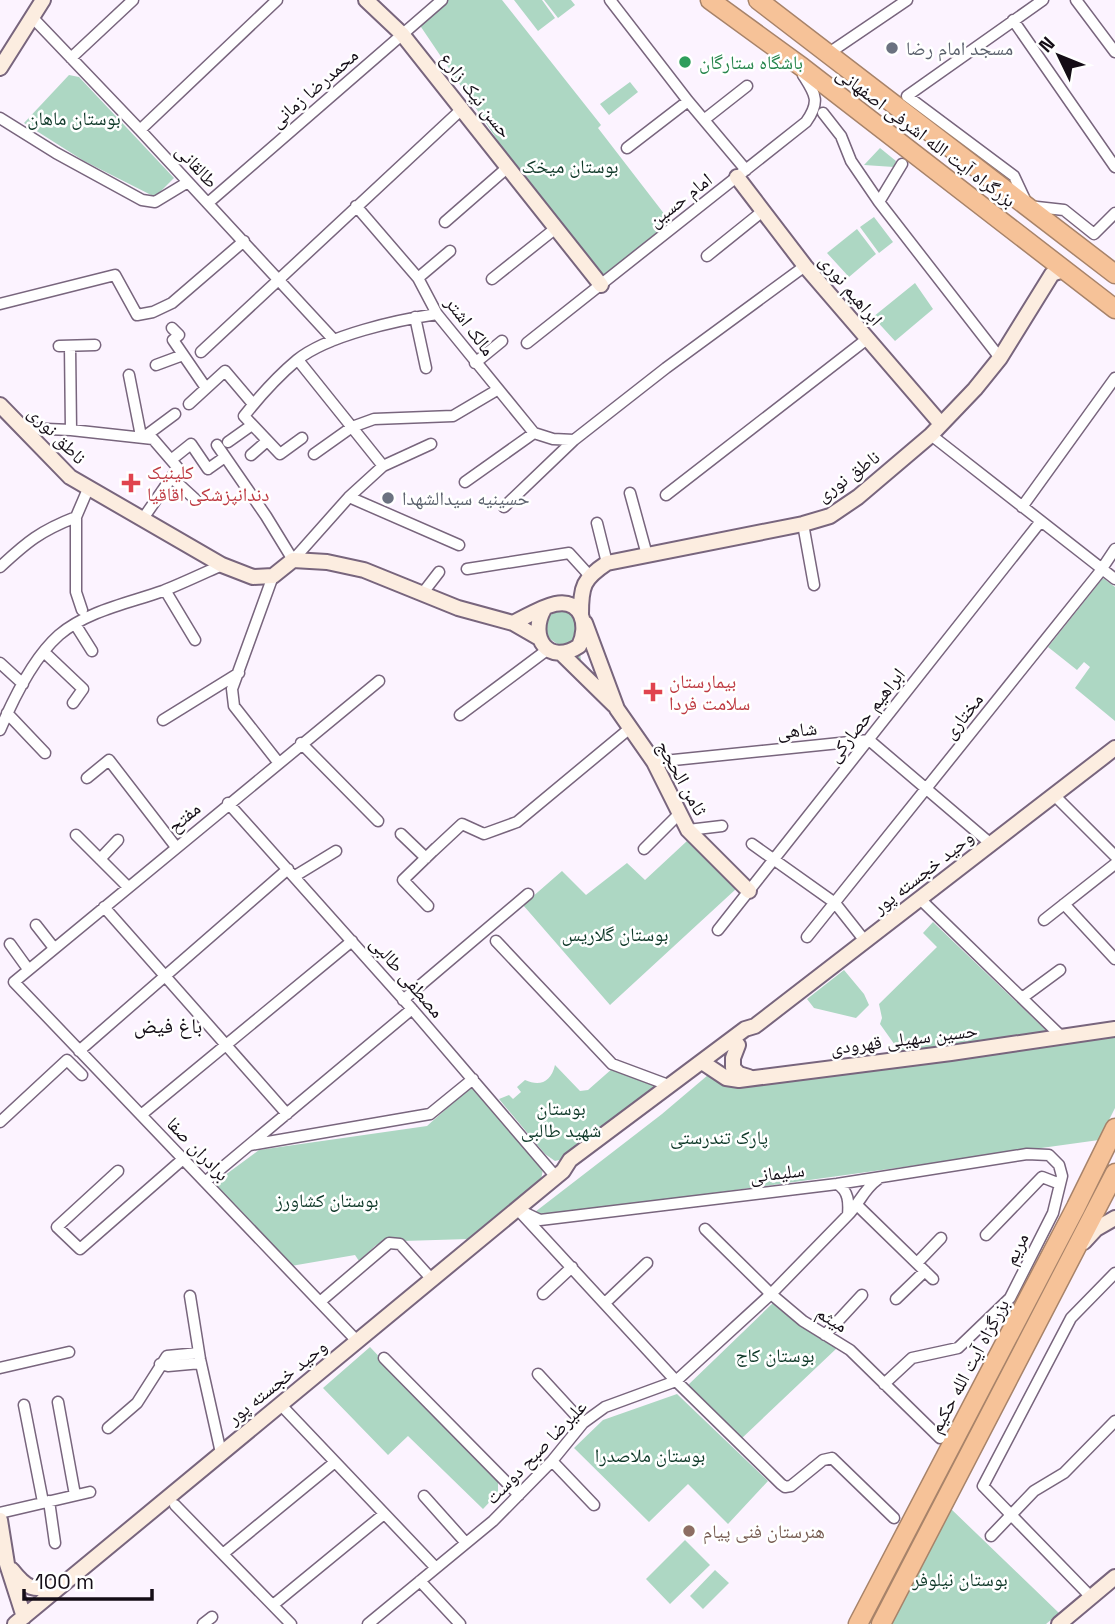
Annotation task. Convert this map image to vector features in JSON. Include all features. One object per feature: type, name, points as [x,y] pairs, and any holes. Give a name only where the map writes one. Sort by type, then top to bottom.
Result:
[{"type":"highway","name":"بزرگراه آیت الله اشرفی اصفهانی","points":[[710,0],[1115,309]]},
{"type":"highway","name":"بزرگراه آیت الله اشرفی اصفهانی","points":[[760,0],[1115,274]]},
{"type":"highway","points":[[855,110],[865,112],[874,109],[876,97],[872,87]]},
{"type":"highway","points":[[893,138],[891,120],[900,116],[911,118]]},
{"type":"highway","name":"بزرگراه آیت الله حکیم","points":[[858,1624],[1115,1128]]},
{"type":"highway","name":"بزرگراه آیت الله حکیم","points":[[881,1624],[1115,1173]]},
{"type":"street","points":[[0,68],[43,0]]},
{"type":"street","points":[[71,58],[134,0]]},
{"type":"street","points":[[140,130],[276,0]]},
{"type":"street","name":"حسن نیک زارع","points":[[366,0],[402,34],[601,285]]},
{"type":"street","name":"محمدرضا زمانی","points":[[208,203],[442,0]]},
{"type":"street","points":[[610,0],[688,102],[705,119],[741,173]]},
{"type":"street","points":[[829,53],[907,0]]},
{"type":"street","points":[[1043,0],[907,96],[1014,176],[1028,206],[1064,210],[1094,233],[1115,213]]},
{"type":"street","points":[[1076,0],[1115,52]]},
{"type":"street","name":"طالقانی","points":[[33,18],[334,340]]},
{"type":"street","points":[[1013,20],[1115,167]]},
{"type":"street","name":"امام حسین","points":[[527,343],[806,122],[815,100],[814,88],[804,76],[802,68]]},
{"type":"street","points":[[705,119],[747,86]]},
{"type":"street","points":[[628,148],[688,102]]},
{"type":"street","points":[[201,352],[463,108]]},
{"type":"street","points":[[823,113],[841,136],[851,161],[879,202],[1000,358]]},
{"type":"street","points":[[0,118],[56,153],[142,200],[155,202],[188,182]]},
{"type":"street","points":[[879,202],[902,164]]},
{"type":"street","points":[[444,222],[508,167]]},
{"type":"street","name":"ابراهیم نوری","points":[[741,173],[763,211],[805,265],[941,424]]},
{"type":"street","name":"مالک اشتر","points":[[356,206],[418,278],[437,314],[534,433]]},
{"type":"street","points":[[707,256],[763,211]]},
{"type":"street","points":[[492,279],[556,228]]},
{"type":"street","points":[[0,304],[116,275],[137,315],[153,312],[173,303],[244,241]]},
{"type":"street","points":[[418,278],[450,251]]},
{"type":"street","points":[[504,507],[574,440],[805,265]]},
{"type":"street","name":"ناطق نوری","points":[[581,591],[589,575],[607,563],[803,524],[830,516],[858,497],[930,435],[975,389],[1000,358],[1052,274],[1063,270]]},
{"type":"street","points":[[302,438],[281,454],[244,416],[298,360],[334,340],[415,317],[437,314]]},
{"type":"street","points":[[415,317],[426,368]]},
{"type":"street","points":[[172,328],[179,335],[173,340],[206,388]]},
{"type":"street","points":[[666,495],[867,339]]},
{"type":"street","points":[[475,363],[502,341]]},
{"type":"street","points":[[59,346],[95,345]]},
{"type":"street","points":[[70,346],[71,430]]},
{"type":"street","points":[[156,365],[183,355]]},
{"type":"street","points":[[298,360],[383,466]]},
{"type":"street","points":[[188,404],[225,371],[253,404]]},
{"type":"street","points":[[129,375],[146,437],[178,468],[142,520]]},
{"type":"street","points":[[1022,507],[1115,378]]},
{"type":"street","points":[[314,454],[352,427],[374,419],[453,416],[498,390]]},
{"type":"street","name":"ناطق نوری","points":[[3,413],[22,428],[70,477],[88,489],[222,565],[253,577],[273,576]]},
{"type":"street","points":[[22,428],[146,437],[175,414]]},
{"type":"street","points":[[228,442],[251,425]]},
{"type":"street","points":[[465,482],[534,433],[553,439],[574,440]]},
{"type":"street","points":[[930,435],[1115,579]]},
{"type":"street","points":[[251,456],[267,441]]},
{"type":"street","points":[[171,460],[191,444],[208,469],[225,457]]},
{"type":"street","points":[[278,762],[234,706],[233,689],[273,576],[293,560],[349,497],[383,466],[431,444]]},
{"type":"street","points":[[217,445],[293,560]]},
{"type":"street","points":[[171,477],[196,500]]},
{"type":"street","points":[[82,610],[76,592],[76,517],[88,489]]},
{"type":"street","points":[[630,493],[647,555]]},
{"type":"street","points":[[349,497],[459,545]]},
{"type":"street","points":[[0,567],[24,544],[47,528],[76,517]]},
{"type":"street","name":"ابراهیم حصارکی","points":[[718,930],[1041,521]]},
{"type":"street","points":[[597,523],[607,563]]},
{"type":"street","points":[[803,524],[814,585]]},
{"type":"street","name":"مختاری","points":[[807,937],[928,789],[1115,549]]},
{"type":"street","points":[[467,569],[569,554],[589,575]]},
{"type":"street","points":[[293,560],[327,562],[364,570],[458,608],[513,623],[549,647],[617,709]]},
{"type":"street","points":[[0,730],[23,684],[59,635],[75,624],[222,565]]},
{"type":"street","points":[[422,594],[439,572]]},
{"type":"street","points":[[165,590],[195,640]]},
{"type":"street","points":[[460,715],[549,647],[579,646],[584,637],[581,591],[513,623]]},
{"type":"street","points":[[549,647],[537,626],[549,607],[565,604],[583,619],[617,709]]},
{"type":"street","points":[[75,624],[92,650]]},
{"type":"street","points":[[44,652],[83,689],[73,703]]},
{"type":"street","points":[[0,663],[23,684]]},
{"type":"street","points":[[163,720],[239,673]]},
{"type":"street","name":"مفتح","points":[[14,982],[379,681]]},
{"type":"street","name":"ثامن الحجج","points":[[617,709],[654,762],[688,830],[749,891]]},
{"type":"street","points":[[7,713],[45,753]]},
{"type":"street","points":[[428,906],[403,880],[463,824],[484,834],[517,822],[629,729]]},
{"type":"street","points":[[869,740],[991,844]]},
{"type":"street","name":"شاهی","points":[[654,762],[869,740]]},
{"type":"street","points":[[301,743],[378,821]]},
{"type":"street","name":"وحید خجسته پور","points":[[560,1174],[575,1169],[705,1065],[745,1029],[755,1026],[1115,748]]},
{"type":"street","points":[[88,778],[109,760],[176,847]]},
{"type":"street","points":[[1054,795],[1115,856]]},
{"type":"street","name":"مصطفی طالبی","points":[[228,803],[560,1174]]},
{"type":"street","points":[[644,849],[679,814]]},
{"type":"street","points":[[688,830],[722,826]]},
{"type":"street","points":[[401,834],[432,853]]},
{"type":"street","points":[[76,835],[128,887]]},
{"type":"street","points":[[100,859],[118,841]]},
{"type":"street","points":[[752,844],[835,903],[865,941]]},
{"type":"street","points":[[79,1051],[164,975],[292,873],[335,851]]},
{"type":"street","points":[[1044,920],[1115,864]]},
{"type":"street","points":[[404,1000],[528,894]]},
{"type":"street","points":[[920,899],[1063,1038]]},
{"type":"street","points":[[1064,904],[1115,959]]},
{"type":"street","points":[[104,907],[287,1114]]},
{"type":"street","points":[[36,925],[54,948]]},
{"type":"street","points":[[141,1115],[352,941]]},
{"type":"street","points":[[495,941],[612,1064],[671,1086]]},
{"type":"street","points":[[10,944],[28,969]]},
{"type":"street","points":[[1022,998],[1060,970]]},
{"type":"street","name":"برادران صفا","points":[[14,982],[357,1341]]},
{"type":"street","points":[[205,1182],[412,1009]]},
{"type":"street","name":"وحید خجسته پور","points":[[19,1620],[560,1174],[570,1160],[671,1086],[738,1045],[751,1035],[755,1026]]},
{"type":"street","name":"حسین سهیلی قهرودی","points":[[705,1065],[731,1080],[1115,1029]]},
{"type":"street","points":[[738,1045],[733,1058],[733,1068],[739,1074],[753,1078]]},
{"type":"street","points":[[0,1122],[67,1060],[82,1075]]},
{"type":"street","points":[[249,1146],[430,1115],[473,1079]]},
{"type":"street","name":"سلیمانی","points":[[517,1209],[540,1220],[837,1184],[1041,1153],[1049,1155],[1059,1165],[1062,1176],[1060,1184]]},
{"type":"street","points":[[118,1171],[57,1227],[80,1250],[183,1159]]},
{"type":"street","points":[[986,1235],[1042,1177],[1060,1184]]},
{"type":"street","name":"علیرضا صبح دوست","points":[[368,1624],[493,1521],[552,1461],[583,1423],[605,1407],[677,1381],[771,1294],[858,1205],[866,1189],[881,1178]]},
{"type":"street","points":[[837,1184],[845,1189],[848,1215]]},
{"type":"street","name":"مریم","points":[[884,1384],[912,1358],[958,1348],[1010,1298],[1053,1213],[1060,1184]]},
{"type":"street","points":[[858,1205],[929,1275],[896,1299]]},
{"type":"street","points":[[517,1209],[677,1381],[781,1484],[785,1487],[791,1486],[823,1460],[832,1458],[894,1518]]},
{"type":"street","points":[[1066,1266],[1096,1229],[1115,1218]]},
{"type":"street","name":"میثم","points":[[705,1229],[771,1294],[803,1321],[850,1350],[940,1438]]},
{"type":"street","points":[[917,1263],[941,1238]]},
{"type":"street","points":[[321,1301],[389,1242],[400,1244],[426,1274]]},
{"type":"street","points":[[605,1303],[646,1264]]},
{"type":"street","points":[[543,1294],[572,1267]]},
{"type":"street","points":[[1091,1597],[984,1486],[1071,1318],[1115,1273]]},
{"type":"street","points":[[825,1335],[862,1294]]},
{"type":"street","points":[[190,1296],[200,1358],[221,1453]]},
{"type":"street","points":[[0,1368],[69,1352]]},
{"type":"street","points":[[108,1428],[136,1403],[160,1364],[168,1366],[200,1358]]},
{"type":"street","points":[[384,1358],[519,1495]]},
{"type":"street","points":[[538,1374],[583,1423]]},
{"type":"street","points":[[58,1402],[75,1495]]},
{"type":"street","points":[[280,1404],[436,1568]]},
{"type":"street","points":[[24,1405],[55,1543]]},
{"type":"street","points":[[991,1536],[1034,1491],[1064,1473],[1115,1421]]},
{"type":"street","points":[[552,1461],[594,1504]]},
{"type":"street","points":[[223,1553],[335,1462]]},
{"type":"street","points":[[0,1513],[90,1492]]},
{"type":"street","points":[[424,1496],[466,1543]]},
{"type":"street","points":[[176,1505],[291,1624]]},
{"type":"street","points":[[272,1605],[384,1514]]},
{"type":"street","points":[[0,1520],[4,1561],[19,1620]]},
{"type":"street","points":[[4,1561],[30,1588],[42,1590],[62,1584]]},
{"type":"street","points":[[420,1581],[460,1624]]},
{"type":"street","points":[[1059,1624],[1113,1581]]},
{"type":"street","points":[[204,1624],[212,1617]]},
{"type":"green space","name":"بوستان میخک","points":[[448,0],[502,0],[601,125],[598,128],[672,224],[602,278],[502,151],[419,24]]},
{"type":"green space","points":[[514,0],[542,0],[555,18],[538,31]]},
{"type":"green space","points":[[544,0],[571,0],[575,5],[558,18]]},
{"type":"green space","name":"بوستان ماهان","points":[[69,75],[79,77],[174,178],[155,197],[84,161],[24,123]]},
{"type":"green space","points":[[630,82],[638,92],[609,115],[600,104]]},
{"type":"green space","points":[[880,148],[896,161],[894,167],[864,165]]},
{"type":"green space","points":[[874,217],[893,242],[879,253],[860,227]]},
{"type":"green space","points":[[857,229],[876,254],[849,277],[827,253]]},
{"type":"green space","points":[[915,283],[933,309],[895,341],[873,317]]},
{"type":"green space","points":[[1103,578],[1115,587],[1115,721],[1075,688],[1090,667],[1084,662],[1077,670],[1048,647]]},
{"type":"green space","points":[[574,601],[581,661],[532,626]]},
{"type":"green space","name":"بوستان گلاریس","points":[[687,841],[736,889],[610,1005],[523,905],[562,871],[586,895],[627,863],[645,880]]},
{"type":"green space","points":[[933,922],[1051,1035],[902,1055],[880,1024],[882,1018],[879,1004],[937,947],[923,933]]},
{"type":"green space","points":[[844,970],[864,994],[869,1005],[856,1018],[814,1008],[807,999]]},
{"type":"green space","name":"پارک تندرستی","points":[[1115,1036],[1115,1108],[1099,1140],[547,1216],[535,1212],[708,1075],[724,1083]]},
{"type":"green space","name":"بوستان شهید طالبی","points":[[555,1065],[580,1091],[588,1090],[613,1068],[657,1086],[567,1158],[555,1161],[545,1154],[499,1099],[509,1095],[513,1099],[521,1092],[517,1087],[525,1080],[544,1082],[551,1076]]},
{"type":"green space","name":"بوستان کشاورز","points":[[473,1085],[543,1169],[541,1180],[468,1239],[403,1241],[390,1237],[359,1261],[355,1255],[291,1266],[213,1184],[259,1150],[427,1126]]},
{"type":"green space","name":"بوستان کاج","points":[[775,1301],[799,1324],[837,1348],[741,1439],[687,1386]]},
{"type":"green space","points":[[370,1347],[498,1482],[498,1493],[483,1509],[408,1436],[388,1455],[323,1388]]},
{"type":"green space","name":"بوستان ملاصدرا","points":[[677,1394],[768,1481],[728,1524],[688,1484],[649,1522],[574,1448],[603,1420]]},
{"type":"green space","name":"بوستان نیلوفر","points":[[949,1507],[1059,1613],[1046,1624],[887,1624]]},
{"type":"green space","points":[[685,1540],[710,1565],[670,1604],[646,1579]]},
{"type":"green space","points":[[715,1570],[729,1583],[703,1609],[690,1596]]},
{"type":"place","name":"مسجد امام رضا","points":[[892,48]]},
{"type":"place","name":"باشگاه ستارگان","points":[[685,62]]},
{"type":"place","name":"کلینیک دندانپزشکی اقاقیا","points":[[131,483]]},
{"type":"place","name":"حسینیه سیدالشهدا","points":[[388,498]]},
{"type":"place","name":"بیمارستان سلامت فردا","points":[[653,692]]},
{"type":"place","name":"هنرستان فنی پیام","points":[[689,1531]]},
{"type":"district","name":"باغ فیض","points":[[168,1025]]}]
